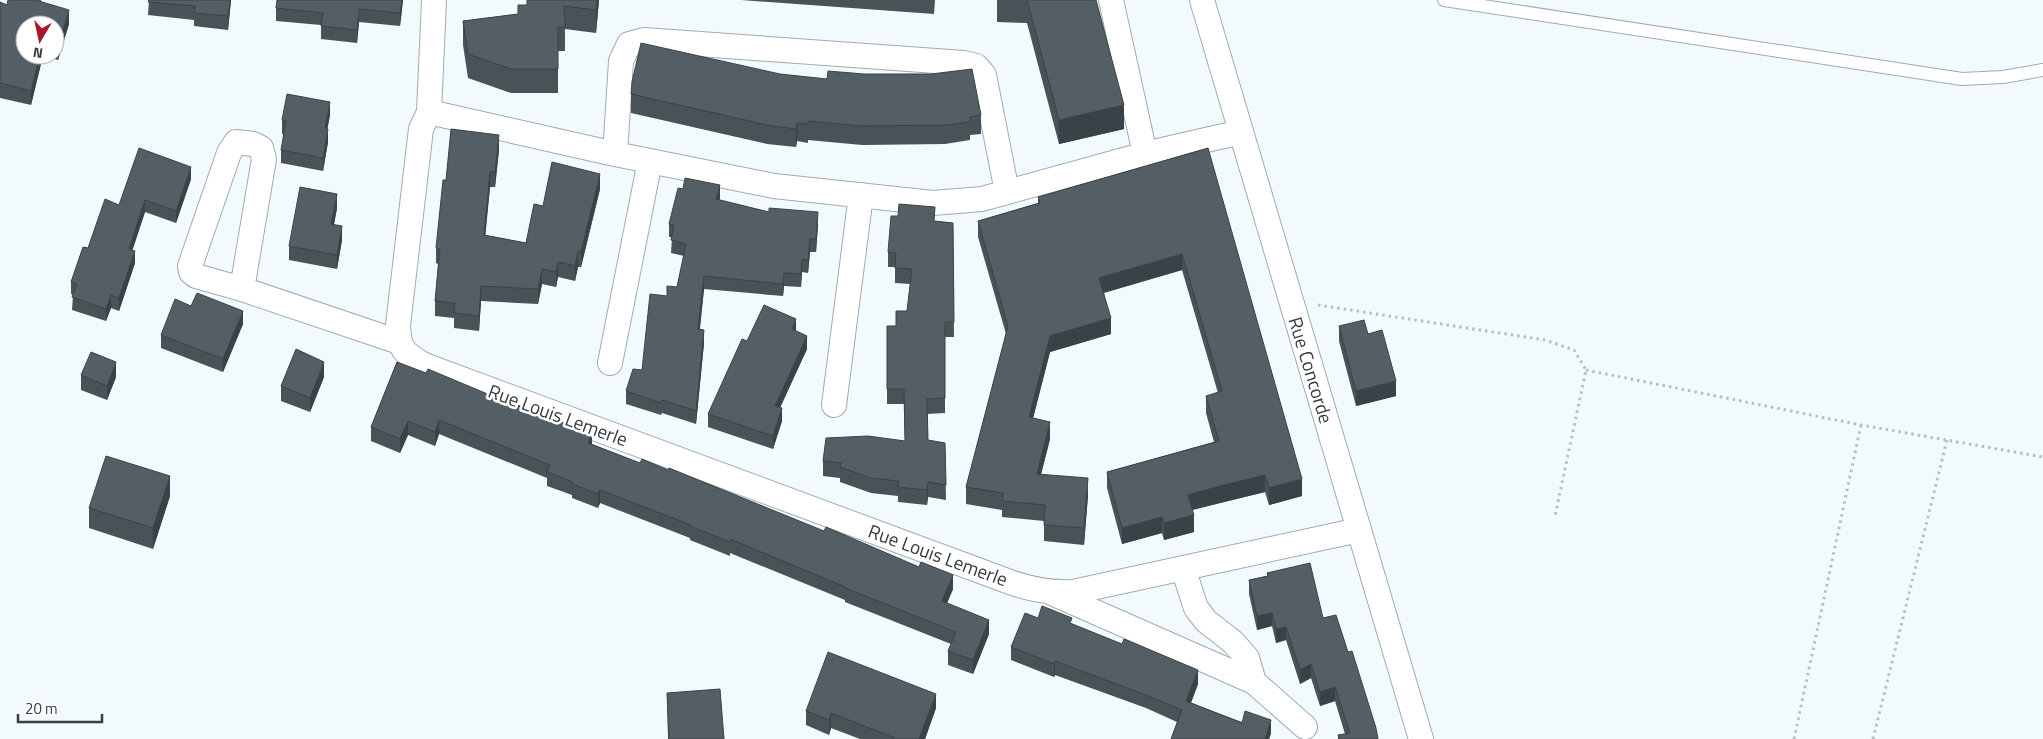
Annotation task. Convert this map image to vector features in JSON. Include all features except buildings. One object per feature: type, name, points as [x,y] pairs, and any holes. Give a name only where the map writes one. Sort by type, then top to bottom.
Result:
[{"type":"street","points":[[242,289],[264,159],[261,148],[253,144],[236,142],[229,152],[190,266],[191,272],[196,276],[242,289],[399,342],[398,326],[420,129],[430,112],[434,0]]},
{"type":"street","points":[[1111,0],[1144,154]]},
{"type":"street","name":"Rue Concorde","points":[[1202,0],[1421,739]]},
{"type":"street","points":[[615,154],[621,60],[629,44],[636,42],[644,40],[964,63],[976,66],[984,75],[1007,192]]},
{"type":"street","points":[[430,112],[615,154],[774,186],[933,202],[982,199],[1144,154],[1241,132]]},
{"type":"street","points":[[610,363],[650,161]]},
{"type":"street","points":[[834,405],[861,195]]},
{"type":"street","name":"Rue Louis Lemerle","points":[[399,342],[409,356],[424,365],[1029,589],[1050,593],[1254,682],[1305,727]]},
{"type":"street","name":"Rue Louis Lemerle","points":[[1050,593],[1073,592],[1359,530]]},
{"type":"street","points":[[1183,568],[1196,608],[1206,621],[1233,642],[1247,658],[1254,682]]},
{"type":"lane","points":[[1444,0],[1962,79],[2003,77],[2043,69]]},
{"type":"path","points":[[1290,301],[1545,340],[1574,350],[1586,370],[1555,516]]},
{"type":"path","points":[[1586,370],[1862,425],[2043,456]]},
{"type":"path","points":[[1794,739],[1862,425]]},
{"type":"path","points":[[1873,739],[1947,440]]}]
